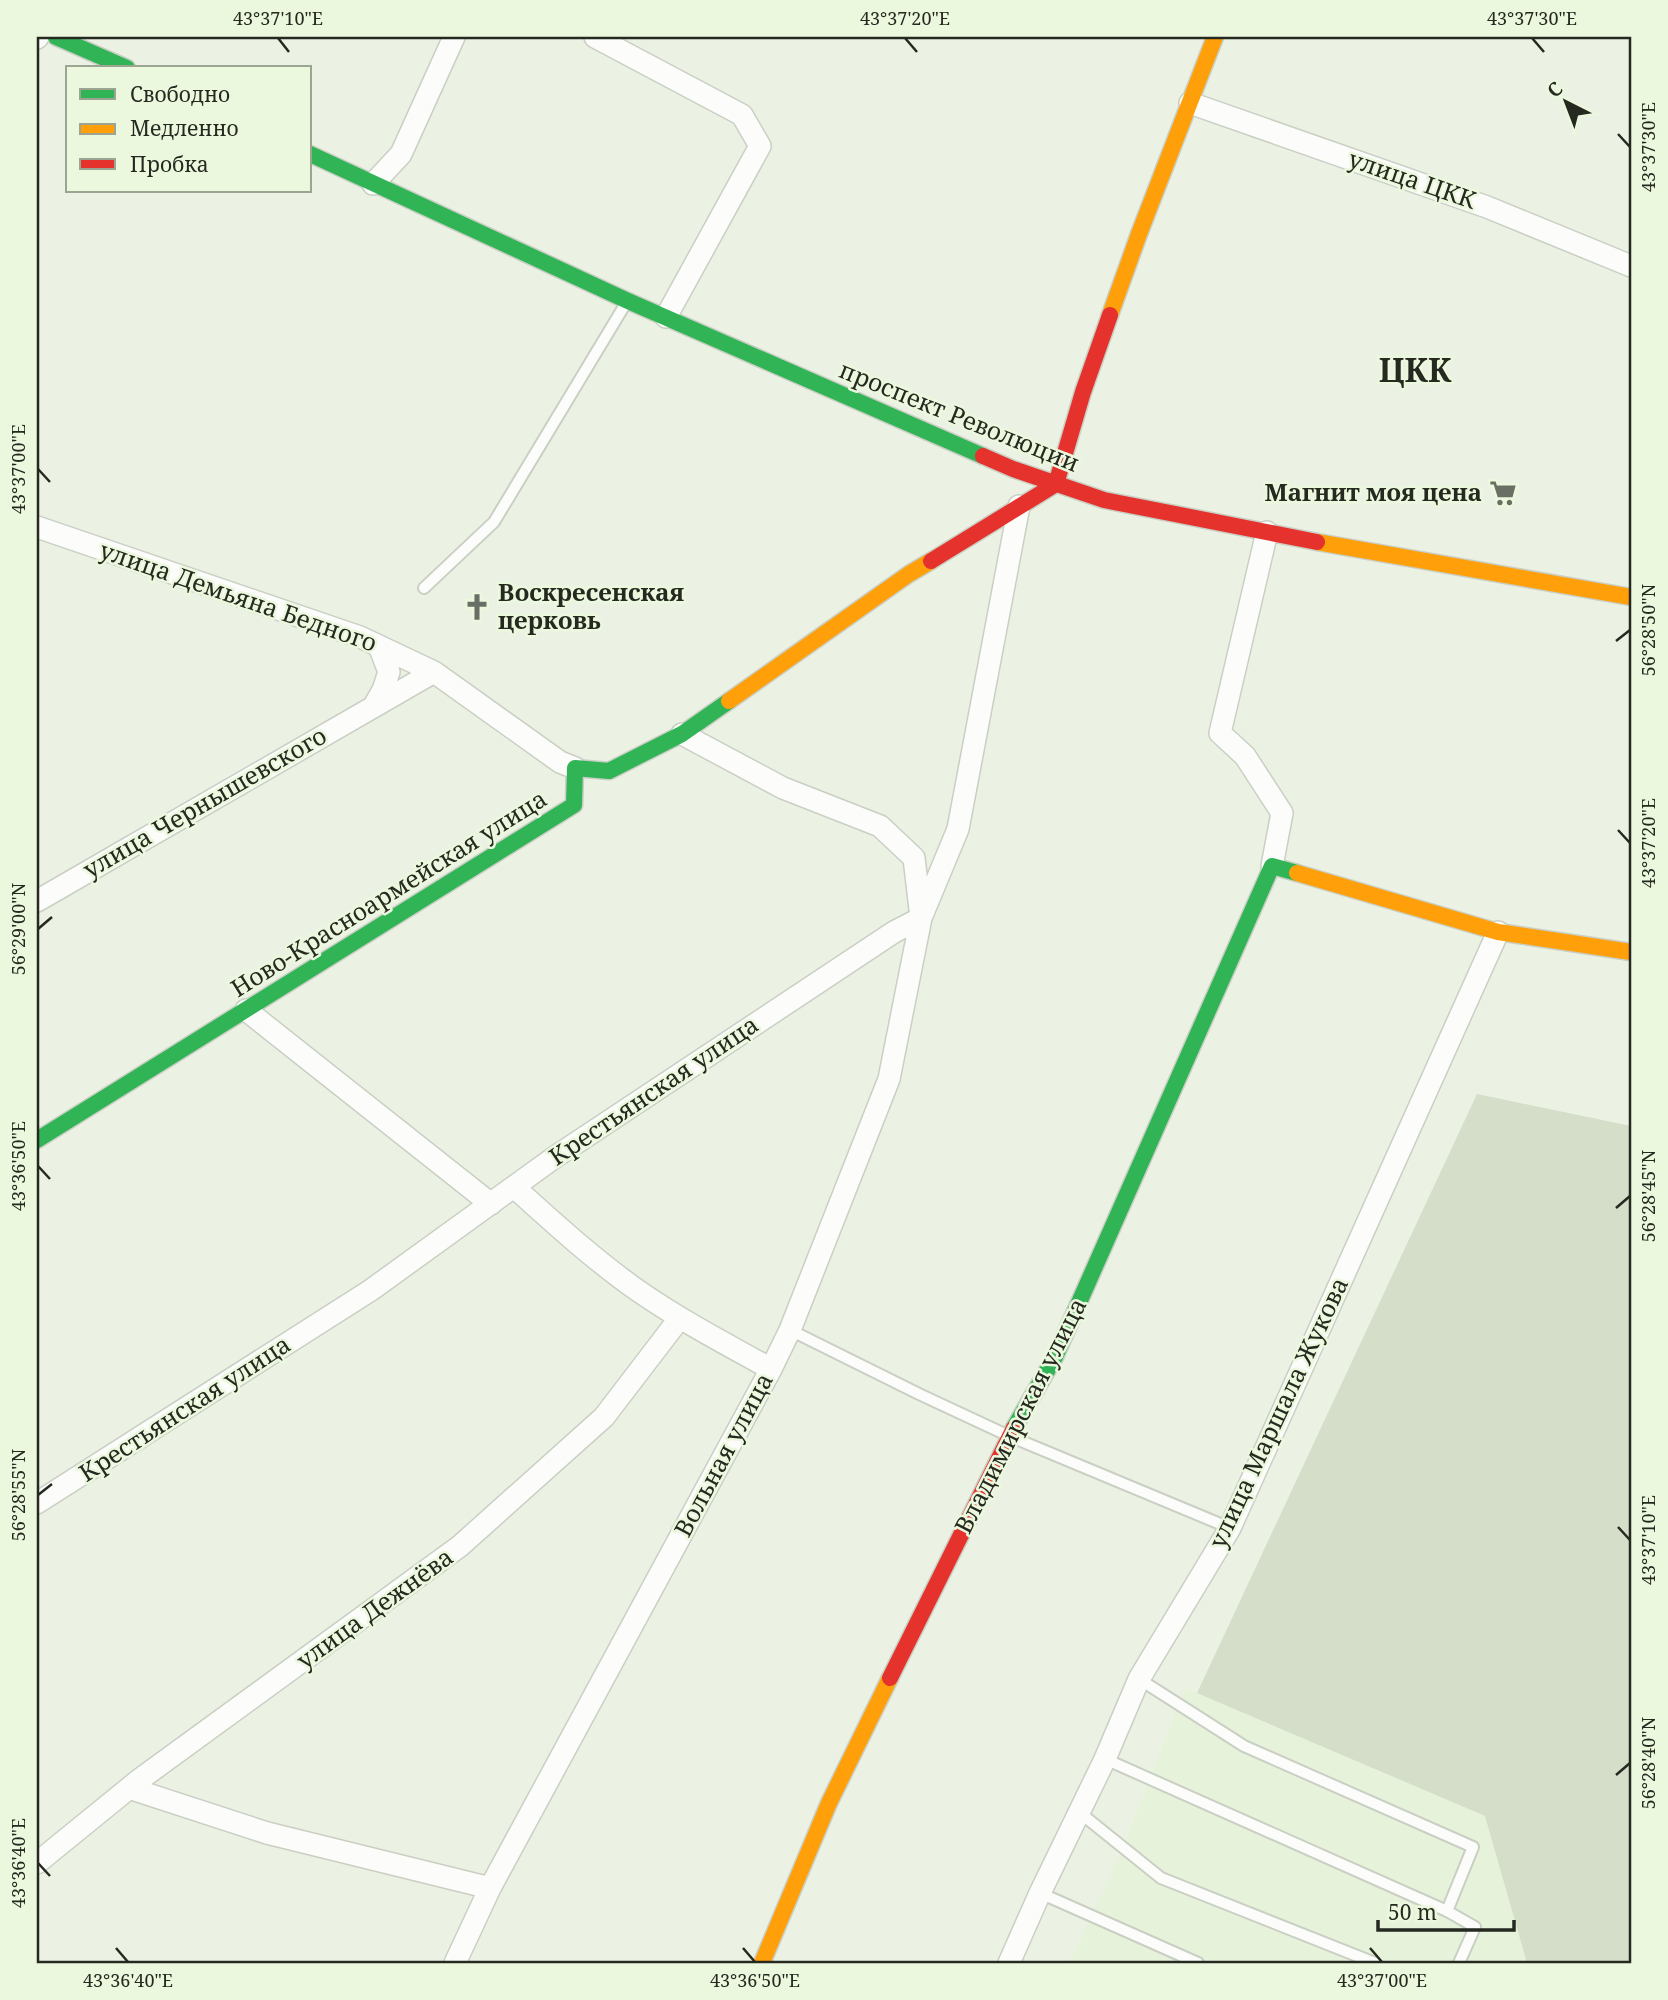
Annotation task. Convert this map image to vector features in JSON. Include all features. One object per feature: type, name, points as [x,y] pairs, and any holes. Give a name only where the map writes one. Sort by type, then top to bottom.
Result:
[{"type":"street","points":[[57,37],[122,66]]},
{"type":"street","points":[[373,184],[401,154],[454,37]]},
{"type":"street","points":[[595,37],[743,116],[760,146],[666,317]]},
{"type":"street","points":[[575,768],[609,771],[682,734],[909,574],[1056,484],[1083,392],[1139,234],[1215,37]]},
{"type":"street","name":"улица ЦКК","points":[[1190,103],[1487,207],[1631,266]]},
{"type":"street","name":"проспект Революции","points":[[312,155],[628,301],[1013,468],[1056,484],[1104,500],[1355,550],[1627,597]]},
{"type":"street","points":[[921,918],[958,829],[1019,506]]},
{"type":"street","name":"улица Демьяна Бедного","points":[[37,527],[360,637],[433,672],[560,762],[575,768]]},
{"type":"street","name":"Владимирская улица","points":[[762,1963],[830,1803],[1009,1436],[1055,1357],[1272,866],[1282,813],[1245,756],[1220,733],[1267,532]]},
{"type":"street","points":[[1627,597],[1631,575]]},
{"type":"street","points":[[374,706],[389,671],[379,646]]},
{"type":"street","name":"улица Чернышевского","points":[[37,901],[433,672]]},
{"type":"street","points":[[682,734],[783,788],[880,826],[914,858],[921,918]]},
{"type":"street","name":"Ново-Красноармейская улица","points":[[37,1140],[574,806],[575,768]]},
{"type":"street","points":[[1272,866],[1498,932],[1631,952]]},
{"type":"street","name":"Крестьянская улица","points":[[37,1503],[371,1290],[555,1157],[894,932],[921,918]]},
{"type":"street","name":"Вольная улица","points":[[455,1963],[490,1888],[771,1369],[790,1329],[889,1079],[921,918]]},
{"type":"street","name":"улица Маршала Жукова","points":[[1009,1963],[1105,1759],[1139,1679],[1230,1528],[1498,932]]},
{"type":"street","points":[[246,1010],[491,1204]]},
{"type":"street","points":[[514,1187],[589,1254],[636,1290],[679,1319],[771,1369]]},
{"type":"street","name":"улица Дежнёва","points":[[37,1863],[129,1788],[460,1546],[604,1417],[679,1319]]},
{"type":"street","points":[[129,1788],[267,1833],[490,1888]]},
{"type":"lane","points":[[424,588],[494,522],[628,301]]},
{"type":"lane","points":[[790,1329],[1009,1436],[1230,1528]]},
{"type":"lane","points":[[1139,1679],[1244,1746],[1473,1847],[1447,1911]]},
{"type":"lane","points":[[1105,1759],[1447,1911],[1475,1927],[1460,1963]]},
{"type":"lane","points":[[1079,1812],[1161,1878],[1375,1963]]},
{"type":"lane","points":[[1040,1893],[1198,1963]]},
{"type":"shaded area","points":[[1477,1094],[1631,1126],[1631,1963],[1527,1963],[1485,1816],[1197,1693]]},
{"type":"shaded area","points":[[1185,1688],[1485,1816],[1527,1963],[1069,1963],[1119,1857]]},
{"type":"traffic: fast","points":[[56,37],[122,66]]},
{"type":"traffic: fast","points":[[312,155],[628,301],[983,456]]},
{"type":"traffic: fast","points":[[37,1140],[574,805],[575,768],[609,771],[682,734],[729,701]]},
{"type":"traffic: fast","points":[[1014,1428],[1055,1357],[1272,866],[1297,873]]},
{"type":"traffic: slow","points":[[1110,315],[1215,37]]},
{"type":"traffic: slow","points":[[1317,542],[1631,597]]},
{"type":"traffic: slow","points":[[729,701],[931,561]]},
{"type":"traffic: slow","points":[[1297,873],[1498,932],[1631,952]]},
{"type":"traffic: slow","points":[[762,1963],[829,1803],[890,1678]]},
{"type":"traffic: jam","points":[[931,561],[1056,484],[1083,392],[1110,315]]},
{"type":"traffic: jam","points":[[983,456],[1104,500],[1317,542]]},
{"type":"traffic: jam","points":[[890,1678],[1014,1428]]},
{"type":"place","name":"Магнит моя цена","points":[[1503,493]]},
{"type":"place","name":"Воскресенская церковь","points":[[477,607]]},
{"type":"district","name":"ЦКК","points":[[1415,371]]}]
